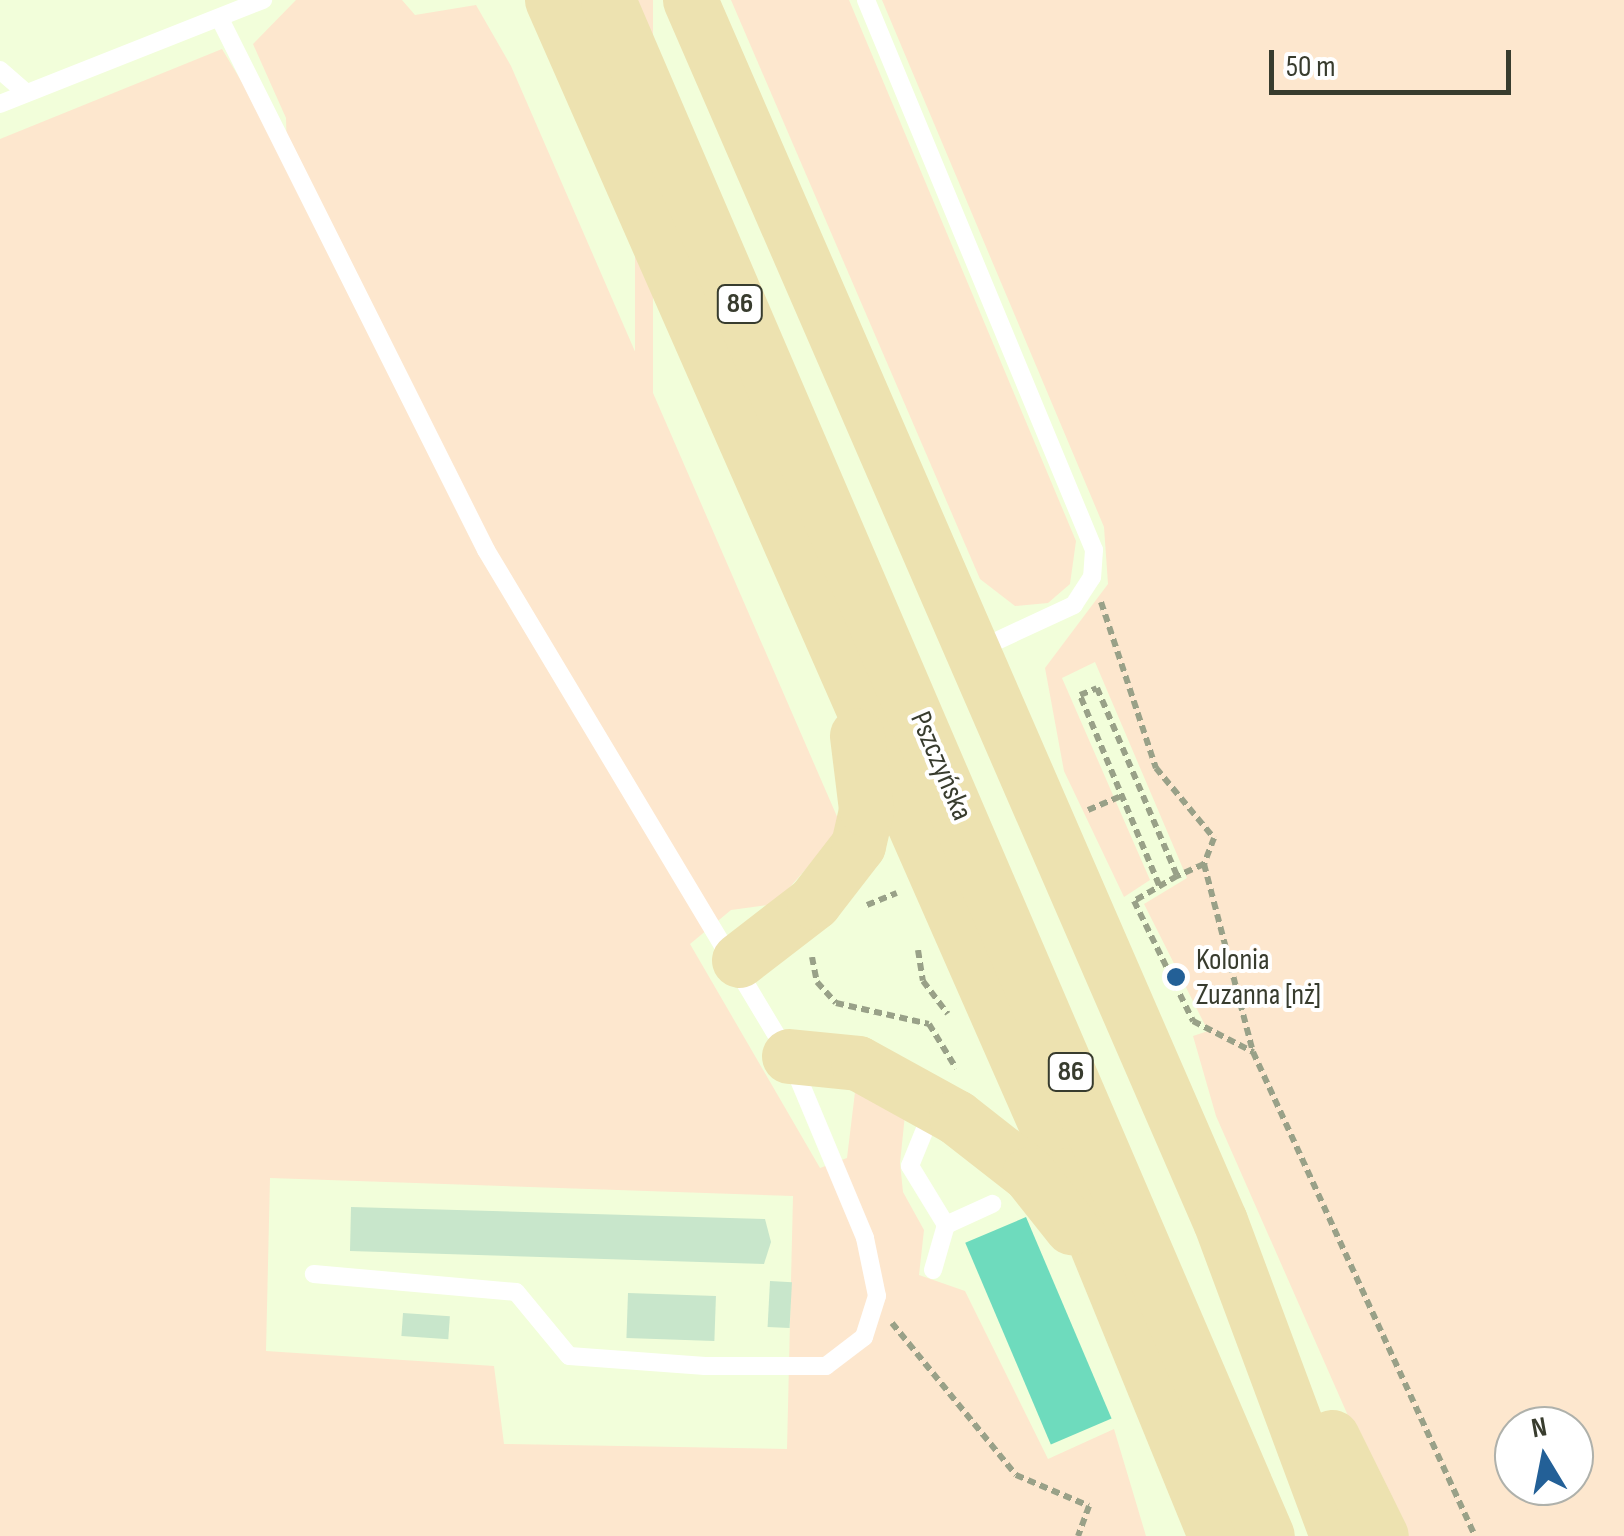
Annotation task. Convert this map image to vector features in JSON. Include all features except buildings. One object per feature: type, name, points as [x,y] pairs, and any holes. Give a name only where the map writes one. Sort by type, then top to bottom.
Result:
[{"type":"main road","points":[[552,0],[1106,1271],[1215,1536]]},
{"type":"main road","name":"Pszczyńska","points":[[608,0],[1267,1536]]},
{"type":"main road","name":"86","points":[[690,0],[977,651],[1220,1222],[1337,1536]]},
{"type":"main road","points":[[740,960],[814,902],[858,845],[866,810],[848,674]]},
{"type":"main road","points":[[789,1056],[858,1063],[936,1105],[1030,1174],[1106,1271]]},
{"type":"main road","points":[[1220,1222],[1381,1536]]},
{"type":"lane","points":[[0,104],[263,0]]},
{"type":"lane","points":[[866,0],[1085,520],[1092,572],[1064,612],[977,651]]},
{"type":"lane","points":[[220,18],[486,550],[740,960],[789,1056],[865,1238],[878,1296],[864,1337],[826,1366],[704,1366],[569,1356],[516,1292],[314,1274]]},
{"type":"lane","points":[[0,70],[26,93]]},
{"type":"lane","points":[[933,1270],[946,1225],[910,1166],[936,1105]]},
{"type":"lane","points":[[946,1225],[992,1204]]},
{"type":"path","points":[[1092,572],[1156,768],[1214,838],[1204,864],[1254,1052],[1475,1536]]},
{"type":"path","points":[[1160,885],[1080,695],[1098,688],[1177,876]]},
{"type":"path","points":[[1204,864],[1134,901],[1193,1021],[1254,1052]]},
{"type":"path","points":[[918,1022],[941,1034],[946,1050]]},
{"type":"path","points":[[878,1296],[904,1346],[1016,1475],[1089,1506],[1078,1536]]},
{"type":"shaded area","points":[[296,0],[402,0],[415,15],[476,5],[511,66],[842,828],[775,904],[731,910],[690,944],[820,1168],[847,1158],[855,1092],[906,1105],[900,1163],[903,1192],[924,1230],[919,1275],[965,1291],[1048,1459],[1114,1429],[1146,1536],[0,1536],[0,139],[222,49],[287,157],[286,118],[253,44]],"holes":[[[270,1178],[793,1196],[787,1449],[504,1444],[494,1366],[266,1351]]]},
{"type":"shaded area","points":[[635,0],[653,0],[653,878],[635,878]]},
{"type":"shaded area","points":[[731,0],[849,0],[1076,541],[1070,584],[1048,603],[1015,606],[980,579]]},
{"type":"shaded area","points":[[882,0],[1624,0],[1624,1536],[1401,1536],[1216,1116],[1193,1036],[1208,1031],[1144,904],[1187,878],[1095,662],[1062,678],[1150,880],[1124,897],[1064,771],[1045,668],[1108,584],[1104,527]]},
{"type":"water","points":[[1026,1217],[1112,1419],[1051,1444],[965,1243]]},
{"type":"place","name":"Kolonia Zuzanna [nż]","points":[[1176,977]]}]
